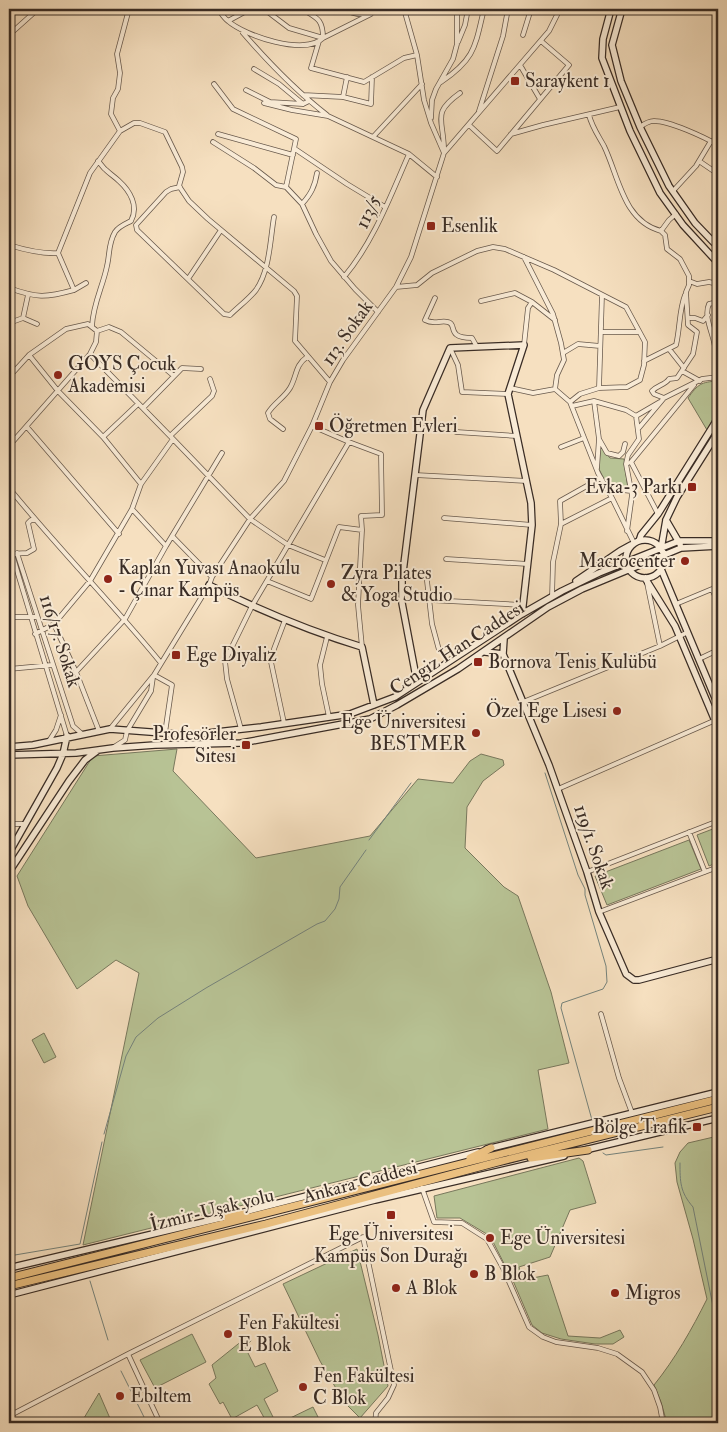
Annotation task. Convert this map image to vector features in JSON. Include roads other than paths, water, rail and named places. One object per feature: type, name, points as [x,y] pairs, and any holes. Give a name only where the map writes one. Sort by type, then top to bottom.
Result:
[{"type":"highway","points":[[451,1166],[718,1099]]},
{"type":"highway","name":"Ankara Caddesi","points":[[9,1286],[266,1224],[494,1163],[718,1107]]},
{"type":"highway","points":[[451,1166],[491,1148]]},
{"type":"highway","points":[[494,1163],[588,1150]]},
{"type":"highway","name":"İzmir-Uşak yolu","points":[[9,1278],[451,1166]]},
{"type":"highway","points":[[226,1216],[272,1212]]},
{"type":"highway","points":[[241,1235],[266,1224]]},
{"type":"main road","points":[[611,9],[603,39],[602,58],[631,134],[660,193],[718,263]]},
{"type":"main road","points":[[622,9],[612,45],[621,81],[630,104],[673,191],[695,223],[718,247]]},
{"type":"main road","points":[[620,107],[630,104]]},
{"type":"main road","points":[[631,134],[641,129]]},
{"type":"main road","points":[[417,682],[402,602],[402,580],[423,410],[450,348],[524,345],[509,391],[531,503],[532,525],[522,614]]},
{"type":"main road","points":[[718,418],[658,514],[627,553],[629,569],[634,574],[646,579],[675,626],[717,720],[718,728]]},
{"type":"main road","points":[[646,579],[654,576],[664,563],[662,543],[666,520],[677,497],[718,432]]},
{"type":"main road","points":[[666,520],[680,545]]},
{"type":"main road","points":[[562,591],[620,551],[635,543],[649,540],[662,550]]},
{"type":"main road","name":"Cengiz Han Caddesi","points":[[9,747],[33,745],[67,736],[110,729],[190,735],[350,714],[395,697],[522,614],[562,591],[627,562],[662,550],[680,545],[718,541]]},
{"type":"main road","name":"Cengiz Han Caddesi","points":[[680,545],[718,546]]},
{"type":"main road","name":"Cengiz Han Caddesi","points":[[9,755],[63,754],[155,745],[241,743],[370,719],[420,692],[485,652],[548,607],[582,589],[629,569],[662,550]]},
{"type":"main road","points":[[661,569],[699,659],[715,690],[718,705]]},
{"type":"main road","points":[[209,585],[285,620],[327,637],[362,647],[374,705]]},
{"type":"main road","name":"119/1. Sokak","points":[[504,639],[503,654],[558,789],[600,912],[626,974],[634,980],[718,959]]},
{"type":"main road","points":[[485,652],[503,654]]},
{"type":"main road","points":[[9,853],[63,754],[67,736]]},
{"type":"main road","points":[[9,872],[69,781],[85,760],[97,751]]},
{"type":"main road","name":"Ankara Caddesi","points":[[9,1268],[226,1216],[718,1092]]},
{"type":"main road","name":"Ankara Caddesi","points":[[9,1295],[422,1188],[534,1164],[718,1118]]},
{"type":"street","points":[[9,35],[38,9]]},
{"type":"street","points":[[120,131],[111,114],[120,73],[117,54],[129,9]]},
{"type":"street","points":[[218,9],[228,21],[246,32],[280,44],[300,45],[321,40],[381,9]]},
{"type":"street","points":[[228,21],[250,9]]},
{"type":"street","points":[[264,9],[289,28],[321,40]]},
{"type":"street","points":[[302,9],[320,20],[323,27],[321,40],[311,68],[364,82],[404,58],[417,55]]},
{"type":"street","points":[[343,9],[353,14],[371,14]]},
{"type":"street","points":[[404,9],[417,55],[424,100],[431,123],[444,153]]},
{"type":"street","points":[[457,9],[457,44]]},
{"type":"street","points":[[431,123],[432,100],[453,59],[468,9]]},
{"type":"street","points":[[440,82],[463,65],[473,50],[484,9]]},
{"type":"street","points":[[478,113],[503,36],[508,9]]},
{"type":"street","points":[[523,35],[531,9]]},
{"type":"street","name":"113. Sokak","points":[[110,729],[154,675],[212,577],[250,518],[284,481],[312,426],[330,382],[343,360],[396,287],[411,257],[444,153],[549,31],[560,9]]},
{"type":"street","points":[[240,29],[269,63],[309,101],[328,116],[409,154],[436,177]]},
{"type":"street","points":[[469,125],[497,151],[569,65],[540,41]]},
{"type":"street","points":[[520,65],[540,99]]},
{"type":"street","points":[[254,69],[279,84],[303,104]]},
{"type":"street","points":[[343,97],[347,77]]},
{"type":"street","points":[[303,95],[343,97],[370,104],[372,77]]},
{"type":"street","points":[[214,84],[233,109],[296,139],[286,187]]},
{"type":"street","points":[[373,137],[422,84]]},
{"type":"street","points":[[246,90],[270,102],[303,104],[309,101]]},
{"type":"street","points":[[444,153],[444,132],[440,115],[450,100],[460,93]]},
{"type":"street","points":[[264,103],[328,116]]},
{"type":"street","points":[[511,134],[620,107]]},
{"type":"street","points":[[589,115],[591,125],[604,146],[612,170],[627,203],[640,219],[661,231],[664,235],[667,249],[680,259],[689,281],[682,303],[676,345],[644,361]]},
{"type":"street","points":[[641,129],[648,122],[656,121],[680,128],[718,145]]},
{"type":"street","points":[[74,290],[58,254],[80,196],[90,173],[120,131],[134,123],[140,123],[165,132],[182,166],[183,172],[179,181],[180,187],[189,201],[298,296],[295,341],[330,382]]},
{"type":"street","points":[[218,134],[293,155]]},
{"type":"street","points":[[673,191],[699,161],[711,141]]},
{"type":"street","points":[[213,142],[254,168],[276,185],[286,187],[302,204],[324,251],[344,277],[378,312]]},
{"type":"street","points":[[295,149],[385,207]]},
{"type":"street","name":"113/5","points":[[344,277],[368,244],[409,154]]},
{"type":"street","points":[[92,326],[95,304],[108,264],[107,257],[115,232],[119,227],[131,221],[134,211],[133,200],[128,192],[120,181],[104,170],[98,161]]},
{"type":"street","points":[[699,161],[718,174]]},
{"type":"street","points":[[302,204],[312,192],[316,183],[317,173]]},
{"type":"street","points":[[180,187],[166,192],[136,225],[136,228],[224,314],[230,315],[255,291],[266,267],[274,217]]},
{"type":"street","points":[[718,208],[718,221]]},
{"type":"street","points":[[661,231],[676,214]]},
{"type":"street","points":[[188,279],[222,230]]},
{"type":"street","points":[[9,245],[27,251],[58,254]]},
{"type":"street","points":[[396,287],[417,285],[443,267],[477,251],[493,247],[505,249],[554,270],[626,307],[645,342],[640,380],[627,388],[599,388],[580,394],[571,404]]},
{"type":"street","points":[[524,258],[553,314],[563,353],[564,360],[557,375],[555,389]]},
{"type":"street","points":[[689,281],[697,284],[709,282],[718,284]]},
{"type":"street","points":[[9,288],[28,295],[50,297],[74,290],[86,282]]},
{"type":"street","points":[[664,398],[654,394],[652,391],[656,386],[666,383],[670,379],[677,378],[693,354],[697,332],[688,324],[686,292]]},
{"type":"street","points":[[481,301],[516,293],[532,302],[555,320]]},
{"type":"street","points":[[23,318],[28,295]]},
{"type":"street","points":[[599,388],[602,295]]},
{"type":"street","points":[[435,298],[425,320],[430,323],[449,322],[452,324],[458,337],[472,338],[477,347]]},
{"type":"street","points":[[524,345],[528,308],[532,302]]},
{"type":"street","points":[[718,302],[710,304],[707,310],[715,348],[718,350]]},
{"type":"street","points":[[689,318],[703,320],[708,315]]},
{"type":"street","points":[[9,323],[23,318],[37,324]]},
{"type":"street","points":[[9,376],[29,355],[66,330],[88,324],[97,331]]},
{"type":"street","points":[[97,331],[109,327],[121,332],[174,376]]},
{"type":"street","points":[[9,446],[90,354],[96,342],[97,331]]},
{"type":"street","points":[[601,332],[640,332]]},
{"type":"street","points":[[563,353],[578,344],[600,346]]},
{"type":"street","points":[[450,348],[458,365],[462,392],[509,391],[533,393],[555,389]]},
{"type":"street","points":[[669,349],[683,370],[700,381]]},
{"type":"street","points":[[90,354],[250,518],[288,545],[325,560]]},
{"type":"street","points":[[29,355],[58,391],[103,437],[141,484]]},
{"type":"street","points":[[283,429],[270,418],[268,413],[272,406],[285,396],[291,387],[299,362],[307,356]]},
{"type":"street","points":[[143,408],[182,368],[202,369]]},
{"type":"street","points":[[638,429],[664,398],[700,381],[718,377]]},
{"type":"street","points":[[35,634],[54,624],[90,582],[119,534],[132,509],[141,484],[172,438],[212,396],[214,391],[210,379]]},
{"type":"street","points":[[628,463],[694,384]]},
{"type":"street","points":[[555,389],[571,404],[597,470],[627,531],[635,543]]},
{"type":"street","points":[[571,404],[594,401],[626,410],[636,416]]},
{"type":"street","points":[[594,401],[599,439],[597,470]]},
{"type":"street","points":[[636,416],[661,402]]},
{"type":"street","points":[[103,437],[138,404]]},
{"type":"street","points":[[627,531],[632,495],[628,455],[639,439],[636,416]]},
{"type":"street","points":[[312,426],[380,454],[382,515],[361,516],[358,605],[362,647]]},
{"type":"street","points":[[27,427],[119,534]]},
{"type":"street","points":[[456,432],[517,436]]},
{"type":"street","points":[[561,447],[584,438]]},
{"type":"street","points":[[599,439],[607,453],[619,456],[623,452],[625,444]]},
{"type":"street","points":[[241,729],[227,678],[226,661],[252,606],[349,442]]},
{"type":"street","points":[[623,452],[628,455]]},
{"type":"street","points":[[76,672],[125,619],[222,453]]},
{"type":"street","points":[[628,463],[658,514]]},
{"type":"street","points":[[415,475],[527,481]]},
{"type":"street","points":[[552,597],[553,562],[561,524],[560,501],[601,478]]},
{"type":"street","points":[[9,488],[35,520],[125,619],[161,663]]},
{"type":"street","points":[[606,488],[631,491]]},
{"type":"street","points":[[561,524],[612,498]]},
{"type":"street","points":[[132,509],[166,546]]},
{"type":"street","points":[[444,518],[532,525]]},
{"type":"street","points":[[10,554],[27,553],[34,549],[28,523],[30,520],[35,520]]},
{"type":"street","points":[[267,581],[311,600],[339,527],[362,530]]},
{"type":"street","points":[[172,536],[212,577]]},
{"type":"street","name":"116/17. Sokak","points":[[18,553],[52,665],[73,726],[82,734]]},
{"type":"street","name":"116/17. Sokak","points":[[10,554],[67,736]]},
{"type":"street","points":[[446,558],[528,564]]},
{"type":"street","points":[[646,579],[660,646]]},
{"type":"street","points":[[427,581],[432,624],[439,650]]},
{"type":"street","points":[[676,604],[712,589],[718,603]]},
{"type":"street","points":[[430,600],[523,605]]},
{"type":"street","points":[[9,617],[37,616]]},
{"type":"street","points":[[284,724],[272,662],[274,649],[285,620]]},
{"type":"street","points":[[54,624],[76,672],[99,731]]},
{"type":"street","points":[[523,702],[660,646],[688,632]]},
{"type":"street","points":[[327,637],[320,665],[329,717]]},
{"type":"street","points":[[699,659],[718,650]]},
{"type":"street","points":[[9,669],[52,665]]},
{"type":"street","points":[[154,675],[172,685],[165,733]]},
{"type":"street","name":"113. Sokak","points":[[113,748],[125,740],[127,731],[151,691],[154,675]]},
{"type":"street","name":"116/17. Sokak","points":[[49,741],[56,730],[61,715]]},
{"type":"street","points":[[558,789],[717,720]]},
{"type":"street","points":[[587,872],[718,820]]},
{"type":"street","points":[[9,824],[24,824]]},
{"type":"street","points":[[689,832],[705,872]]},
{"type":"street","points":[[600,912],[718,867]]},
{"type":"street","points":[[601,1014],[619,1078],[632,1113]]},
{"type":"street","points":[[422,1188],[434,1222],[462,1223],[476,1230],[487,1239],[506,1275],[529,1327],[543,1337],[556,1342],[598,1348],[617,1354],[642,1372],[654,1390],[663,1423]]},
{"type":"street","points":[[9,1416],[128,1354],[363,1237],[394,1385],[388,1398],[376,1413],[375,1423]]},
{"type":"street","points":[[128,1354],[160,1423]]},
{"type":"waterway","points":[[545,773],[578,875],[585,889],[585,895],[606,966],[607,982],[603,989],[562,1003],[561,1008],[592,1120]]},
{"type":"waterway","points":[[369,840],[411,783]]},
{"type":"waterway","points":[[104,1134],[126,1056],[136,1037],[158,1018],[206,988],[325,921],[335,909],[339,899],[340,887],[366,850]]},
{"type":"waterway","points":[[9,1256],[80,1244],[102,1142]]},
{"type":"waterway","points":[[603,1153],[606,1155],[663,1147]]},
{"type":"waterway","points":[[680,1163],[682,1186],[685,1196],[693,1207],[718,1331]]},
{"type":"waterway","points":[[90,1281],[108,1340]]},
{"type":"waterway","points":[[121,1371],[147,1423]]},
{"type":"place","name":"Saraykent 1","points":[[515,81]]},
{"type":"place","name":"Esenlik","points":[[431,226]]},
{"type":"place","name":"GOYS Çocuk Akademisi","points":[[58,375]]},
{"type":"place","name":"Öğretmen Evleri","points":[[319,426]]},
{"type":"place","name":"Evka-3 Parkı","points":[[692,487]]},
{"type":"place","name":"Macrocenter","points":[[685,561]]},
{"type":"place","name":"Kaplan Yuvası Anaokulu - Çınar Kampüs","points":[[108,579]]},
{"type":"place","name":"Zyra Pilates & Yoga Studio","points":[[331,584]]},
{"type":"place","name":"Ege Diyaliz","points":[[176,655]]},
{"type":"place","name":"Bornova Tenis Kulübü","points":[[478,662]]},
{"type":"place","name":"Özel Ege Lisesi","points":[[617,711]]},
{"type":"place","name":"Ege Üniversitesi BESTMER","points":[[476,733]]},
{"type":"place","name":"Profesörler Sitesi","points":[[246,745]]},
{"type":"place","name":"Bölge Trafik","points":[[697,1127]]},
{"type":"place","name":"Ege Üniversitesi Kampüs Son Durağı","points":[[391,1215]]},
{"type":"place","name":"Ege Üniversitesi","points":[[490,1238]]},
{"type":"place","name":"B Blok","points":[[474,1274]]},
{"type":"place","name":"A Blok","points":[[396,1288]]},
{"type":"place","name":"Migros","points":[[615,1293]]},
{"type":"place","name":"Fen Fakültesi E Blok","points":[[228,1334]]},
{"type":"place","name":"Fen Fakültesi C Blok","points":[[303,1387]]},
{"type":"place","name":"Ebiltem","points":[[120,1396]]}]
